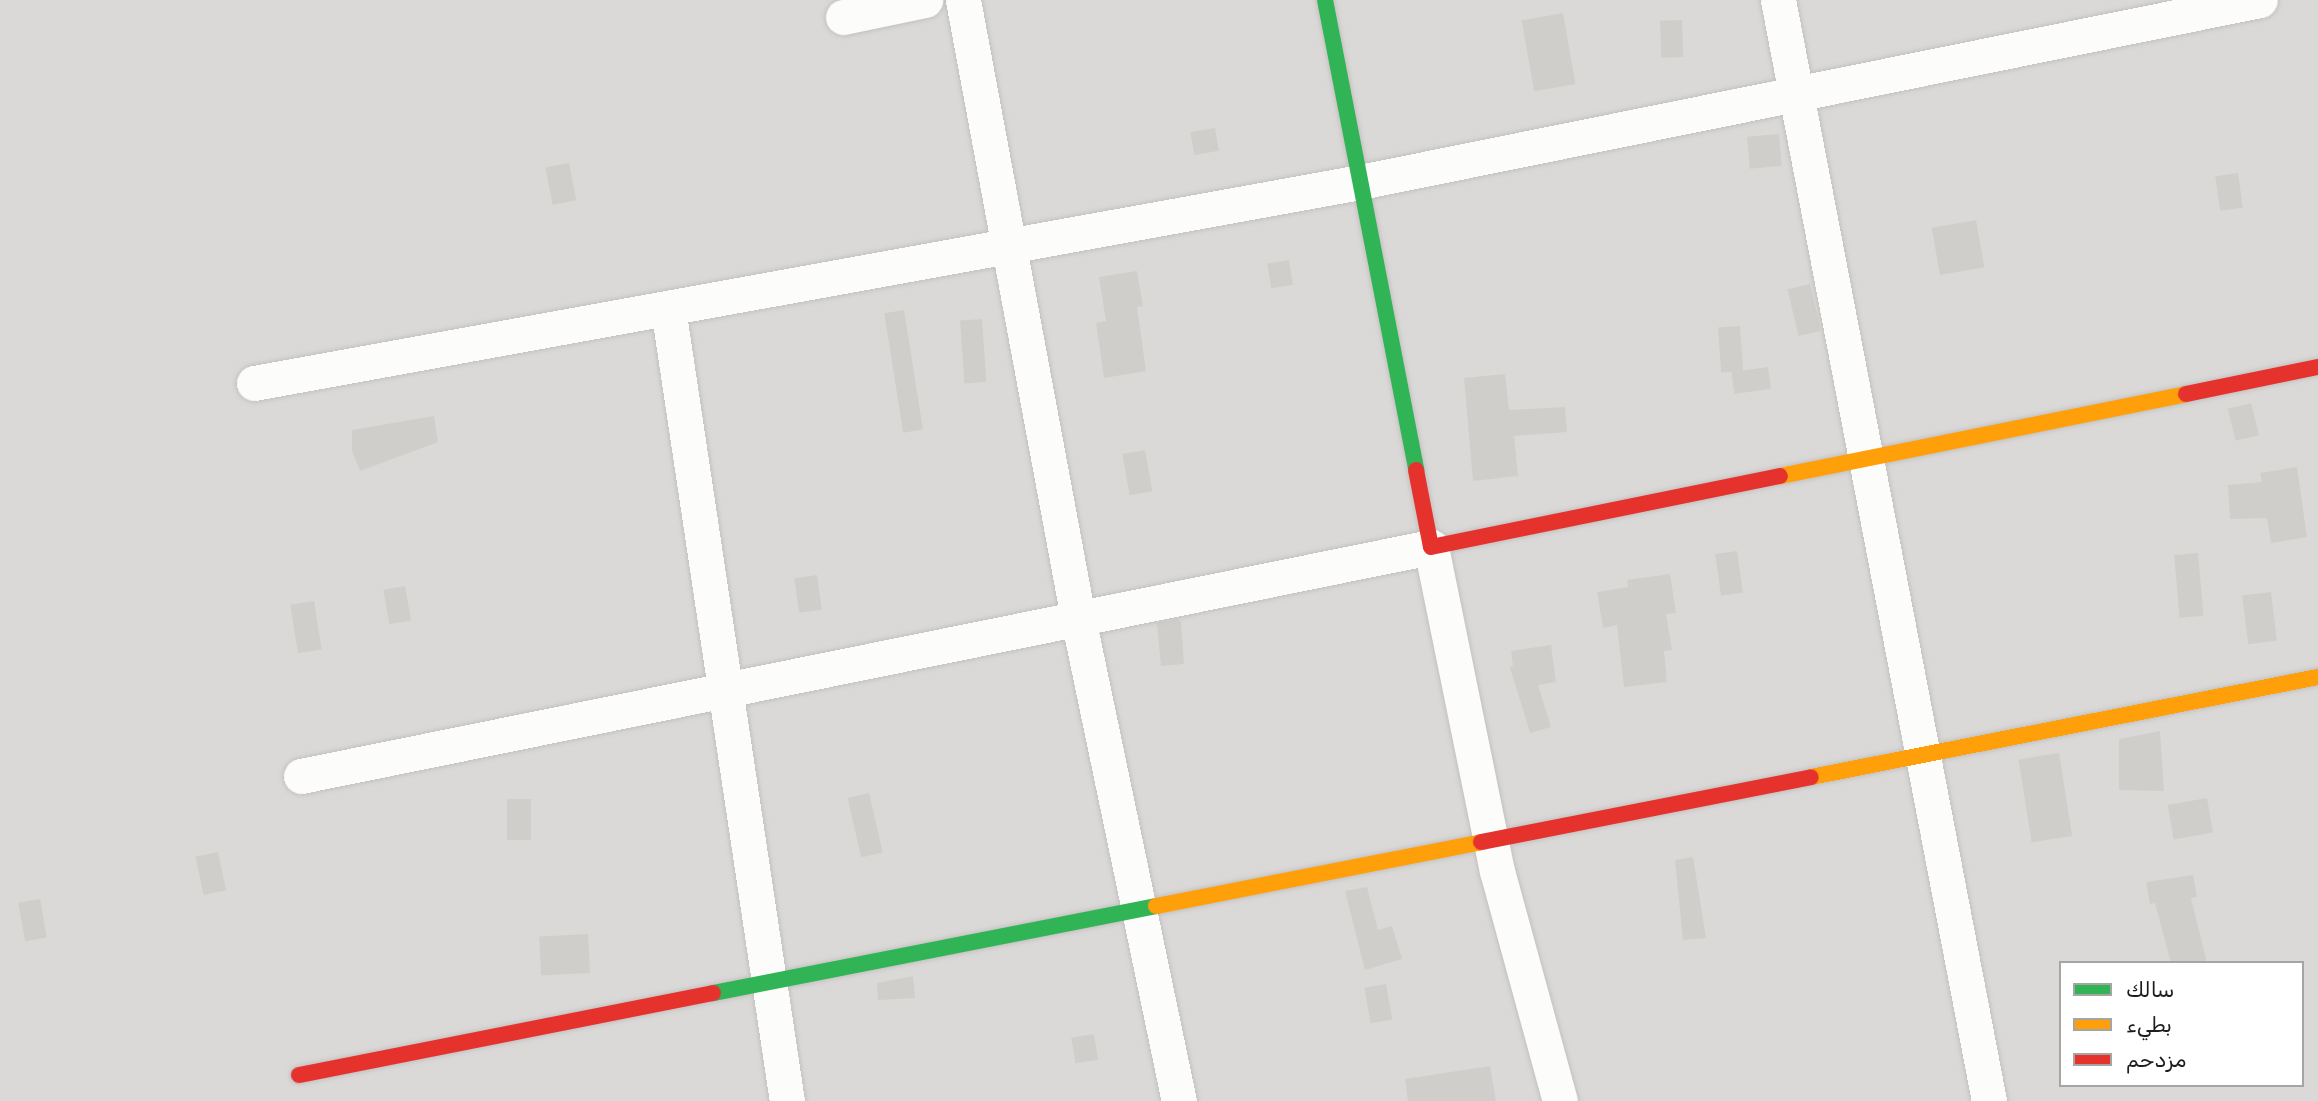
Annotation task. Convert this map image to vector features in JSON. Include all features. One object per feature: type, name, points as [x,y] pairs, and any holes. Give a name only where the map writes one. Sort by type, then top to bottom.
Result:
[{"type":"street","points":[[843,17],[925,0]]},
{"type":"street","points":[[963,0],[1078,618],[1179,1101]]},
{"type":"street","points":[[1325,0],[1491,842],[1560,1101]]},
{"type":"street","points":[[1778,0],[1989,1101]]},
{"type":"street","points":[[254,383],[1360,182],[2260,0]]},
{"type":"street","points":[[668,308],[787,1101]]},
{"type":"street","points":[[301,776],[2318,367]]},
{"type":"street","points":[[299,1075],[2318,677]]},
{"type":"shaded area","points":[[0,0],[2318,0],[2318,1101],[0,1101]]},
{"type":"building","points":[[1563,13],[1576,84],[1534,91],[1522,20]]},
{"type":"building","points":[[1682,20],[1683,57],[1661,58],[1660,21]]},
{"type":"building","points":[[1215,128],[1219,151],[1194,155],[1190,132]]},
{"type":"building","points":[[1779,134],[1782,166],[1750,169],[1747,137]]},
{"type":"building","points":[[569,163],[576,200],[553,205],[545,168]]},
{"type":"building","points":[[2238,173],[2243,208],[2220,211],[2215,176]]},
{"type":"building","points":[[1976,220],[1984,267],[1940,275],[1932,228]]},
{"type":"building","points":[[1289,260],[1293,285],[1271,288],[1267,263]]},
{"type":"building","points":[[1137,271],[1143,306],[1137,307],[1146,371],[1104,378],[1096,323],[1106,321],[1099,277]]},
{"type":"building","points":[[1810,284],[1821,331],[1798,336],[1788,289]]},
{"type":"building","points":[[904,310],[923,430],[903,433],[884,313]]},
{"type":"building","points":[[982,319],[986,382],[964,383],[960,321]]},
{"type":"building","points":[[1740,326],[1743,371],[1721,372],[1718,328]]},
{"type":"building","points":[[1768,367],[1771,389],[1734,394],[1731,372]]},
{"type":"building","points":[[1505,374],[1509,410],[1565,407],[1567,432],[1514,436],[1518,476],[1473,481],[1464,378]]},
{"type":"building","points":[[2251,403],[2259,435],[2236,441],[2228,409]]},
{"type":"building","points":[[434,416],[438,442],[360,471],[352,451],[352,430]]},
{"type":"building","points":[[1145,450],[1152,491],[1130,495],[1122,454]]},
{"type":"building","points":[[2297,467],[2307,537],[2271,543],[2267,518],[2230,519],[2228,485],[2262,482],[2260,473]]},
{"type":"building","points":[[1737,551],[1743,593],[1721,596],[1715,554]]},
{"type":"building","points":[[2198,553],[2203,616],[2180,618],[2174,555]]},
{"type":"building","points":[[1670,574],[1676,613],[1666,614],[1672,650],[1664,651],[1667,682],[1624,687],[1617,625],[1603,628],[1597,592],[1628,587],[1627,580]]},
{"type":"building","points":[[817,575],[822,610],[799,613],[794,578]]},
{"type":"building","points":[[405,586],[411,620],[389,624],[383,590]]},
{"type":"building","points":[[2271,592],[2277,641],[2248,644],[2242,596]]},
{"type":"building","points":[[314,601],[322,649],[298,653],[290,605]]},
{"type":"building","points":[[1177,619],[1181,622],[1184,664],[1161,666],[1157,623]]},
{"type":"building","points":[[1551,645],[1556,682],[1538,685],[1551,727],[1530,733],[1510,667],[1513,666],[1511,651]]},
{"type":"building","points":[[2160,731],[2164,791],[2119,790],[2119,739]]},
{"type":"building","points":[[2059,753],[2072,836],[2032,842],[2019,759]]},
{"type":"building","points":[[869,793],[883,852],[861,857],[848,798]]},
{"type":"building","points":[[2207,798],[2213,832],[2174,839],[2168,805]]},
{"type":"building","points":[[507,799],[531,799],[531,840],[507,840]]},
{"type":"building","points":[[218,852],[226,890],[204,895],[196,857]]},
{"type":"building","points":[[1693,857],[1706,938],[1683,940],[1675,860]]},
{"type":"building","points":[[2193,875],[2197,897],[2191,898],[2207,961],[2170,961],[2155,903],[2150,904],[2146,882]]},
{"type":"building","points":[[1367,887],[1378,930],[1392,926],[1402,959],[1365,970],[1345,891]]},
{"type":"building","points":[[40,899],[47,937],[25,941],[18,903]]},
{"type":"building","points":[[588,934],[590,973],[541,976],[539,937]]},
{"type":"building","points":[[913,976],[915,998],[878,1000],[877,983]]},
{"type":"building","points":[[1386,984],[1392,1019],[1371,1023],[1364,988]]},
{"type":"building","points":[[1094,1034],[1098,1060],[1075,1063],[1071,1038]]},
{"type":"building","points":[[1490,1066],[1496,1101],[1408,1101],[1405,1079]]},
{"type":"traffic: fast","points":[[1325,0],[1416,470]]},
{"type":"traffic: fast","points":[[713,993],[1156,906]]},
{"type":"traffic: slow","points":[[1780,476],[2186,394]]},
{"type":"traffic: slow","points":[[1811,777],[2318,677]]},
{"type":"traffic: slow","points":[[1156,906],[1481,842]]},
{"type":"traffic: jam","points":[[2186,394],[2318,367]]},
{"type":"traffic: jam","points":[[1416,470],[1431,547],[1780,476]]},
{"type":"traffic: jam","points":[[1481,842],[1811,777]]},
{"type":"traffic: jam","points":[[299,1075],[713,993]]}]
